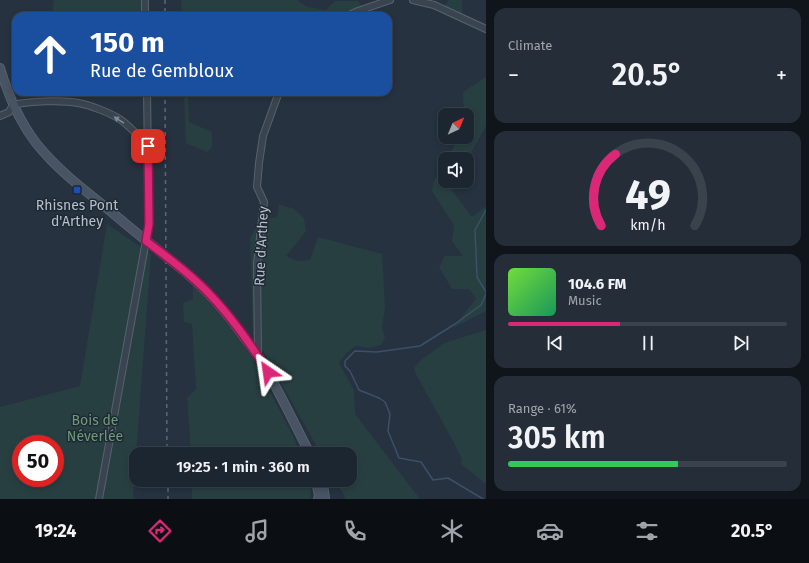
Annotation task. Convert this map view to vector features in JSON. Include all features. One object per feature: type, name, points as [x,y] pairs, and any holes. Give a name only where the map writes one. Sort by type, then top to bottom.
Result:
[{"type":"main road","points":[[0,68],[5,85],[20,118],[35,142],[54,163],[77,184],[196,281],[220,305],[238,328],[268,372],[306,447]]},
{"type":"main road","points":[[317,487],[318,499]]},
{"type":"main road","points":[[324,487],[325,499]]},
{"type":"street","points":[[145,0],[145,12]]},
{"type":"street","points":[[356,12],[390,0]]},
{"type":"street","points":[[413,0],[434,5],[486,29]]},
{"type":"street","points":[[99,499],[149,224],[147,96]]},
{"type":"street","name":"Rue d'Arthey","points":[[258,356],[257,264],[264,202],[257,187],[263,136],[278,96]]},
{"type":"street","points":[[0,116],[9,112],[14,105],[20,104],[48,101],[79,103],[105,112],[122,121],[148,146]]},
{"type":"green space","points":[[54,0],[141,0],[141,12],[52,12]]},
{"type":"green space","points":[[181,0],[297,0],[307,7],[326,10],[335,1],[358,1],[366,12],[182,12]]},
{"type":"green space","points":[[448,0],[462,0],[462,13],[451,16],[442,13]]},
{"type":"green space","points":[[486,77],[486,126],[471,152],[451,152],[455,144],[474,144],[474,108],[464,108],[463,92]]},
{"type":"green space","points":[[184,96],[188,96],[189,122],[212,132],[212,147],[207,152],[186,143]]},
{"type":"green space","points":[[438,174],[438,188],[452,188],[472,217],[486,206],[486,311],[453,328],[476,299],[469,289],[452,289],[439,267],[445,256],[463,256],[452,241],[454,225],[432,191],[433,183]]},
{"type":"green space","points":[[279,204],[294,209],[304,218],[306,231],[286,256],[298,261],[310,260],[318,237],[382,254],[385,307],[382,327],[385,338],[381,345],[370,348],[356,346],[346,353],[339,363],[354,390],[355,414],[420,499],[344,499],[345,497],[339,487],[357,487],[357,447],[317,447],[253,335],[250,238],[258,223],[277,217]]},
{"type":"green space","name":"Bois de Néverlée","points":[[107,224],[151,254],[137,447],[129,447],[129,487],[134,487],[133,496],[135,499],[0,499],[0,407],[80,386]]},
{"type":"green space","points":[[193,285],[225,321],[252,357],[298,447],[190,447],[187,398],[196,389],[192,324],[184,322],[183,303],[193,299]]},
{"type":"green space","points":[[486,330],[486,484],[461,464],[462,460],[454,443],[414,368],[420,361],[444,343]]},
{"type":"green space","points":[[192,487],[310,487],[311,490],[310,499],[192,499]]},
{"type":"waterway","points":[[486,210],[475,230],[477,277],[486,292]]},
{"type":"waterway","points":[[483,499],[448,478],[433,480],[421,462],[399,458],[388,431],[390,414],[385,402],[359,390],[350,371],[345,366],[345,361],[355,351],[377,352],[420,346],[455,324],[481,305],[486,294]]},
{"type":"railway","points":[[165,0],[165,12]]},
{"type":"railway","points":[[165,96],[167,447]]},
{"type":"railway","points":[[168,487],[168,499]]},
{"type":"place","name":"Rhisnes Pont d'Arthey","points":[[77,190]]},
{"type":"route","points":[[148,146],[149,224],[146,241],[196,281],[220,305],[238,328],[268,372]]}]
